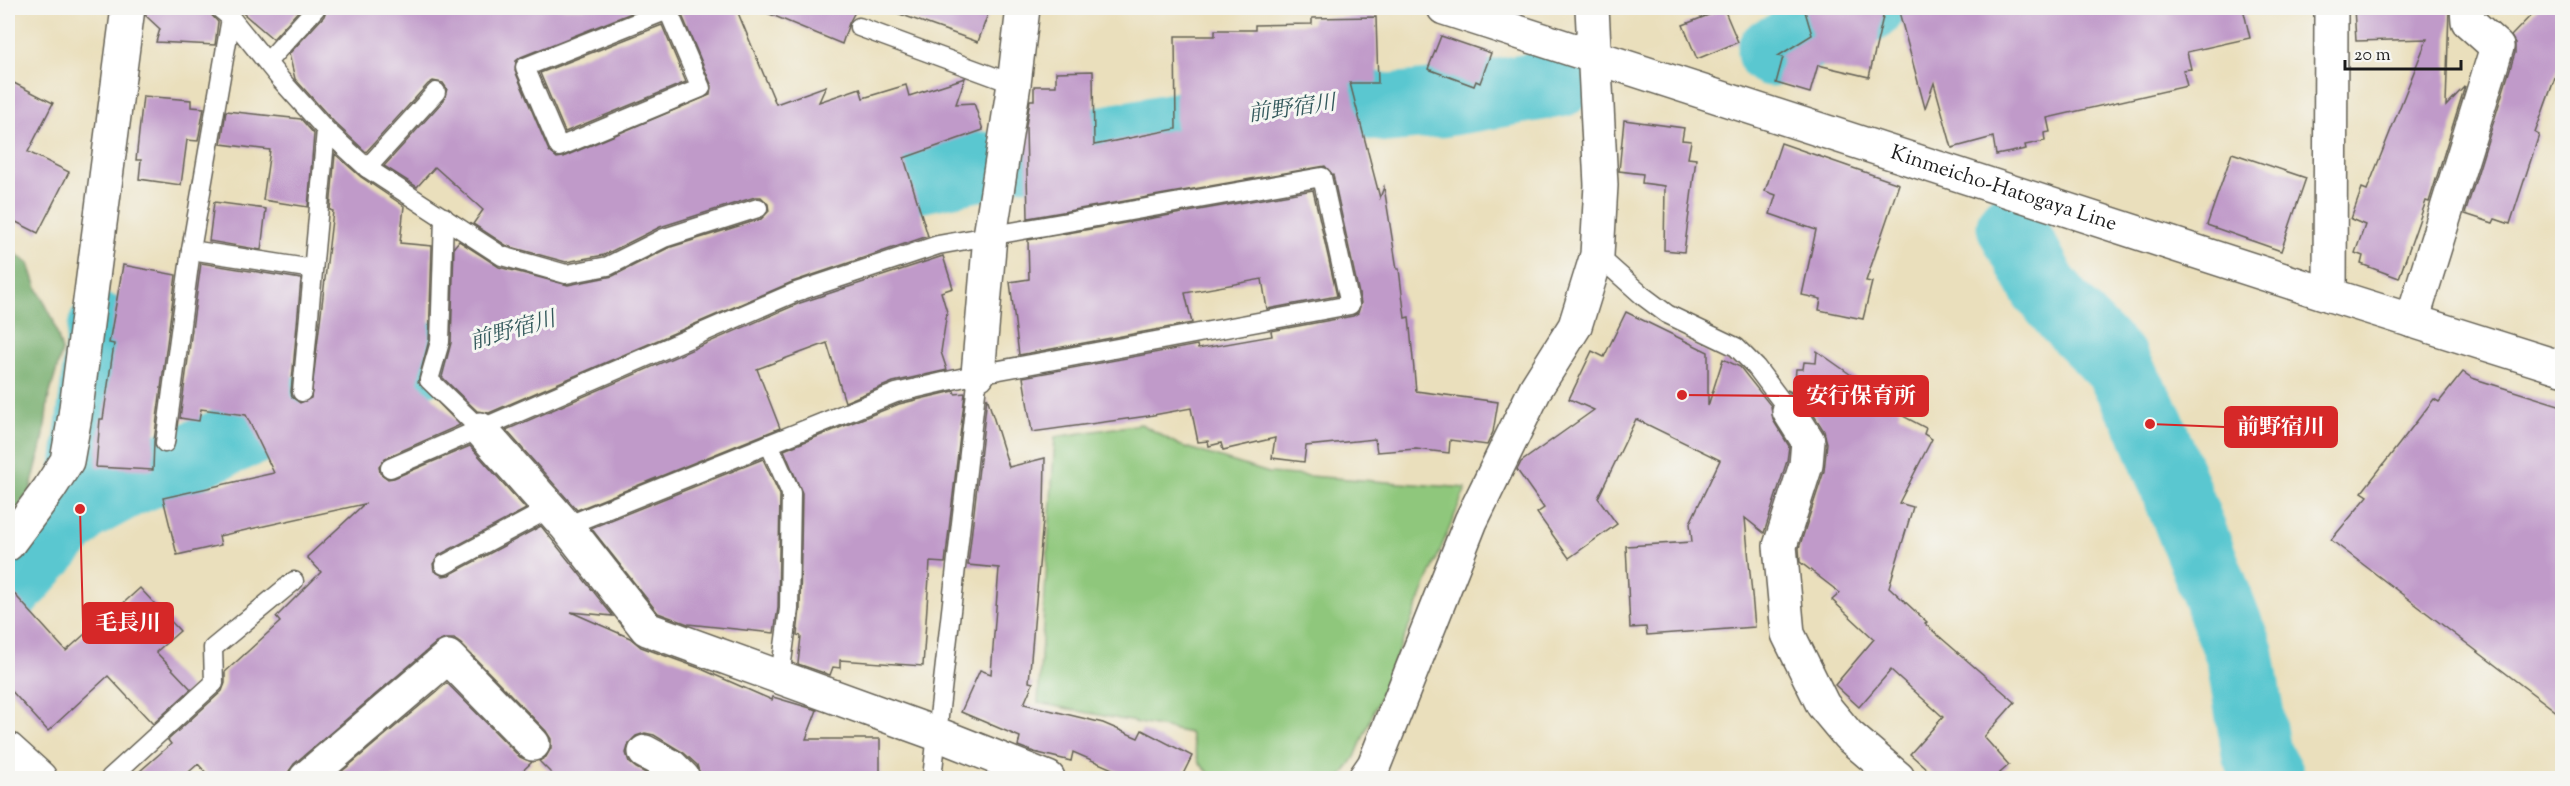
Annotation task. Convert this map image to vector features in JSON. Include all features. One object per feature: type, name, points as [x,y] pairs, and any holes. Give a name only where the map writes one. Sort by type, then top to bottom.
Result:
[{"type":"street","points":[[8,544],[50,489],[67,460],[75,416],[128,8]]},
{"type":"street","points":[[978,374],[990,236],[1014,84],[1023,8]]},
{"type":"street","name":"Kinmeicho-Hatogaya Line","points":[[1444,8],[2562,368]]},
{"type":"street","points":[[1365,778],[1374,765],[1471,521],[1536,388],[1575,326],[1597,255],[1600,185],[1592,8]]},
{"type":"street","points":[[2330,295],[2331,8]]},
{"type":"street","points":[[2412,321],[2497,47],[2468,21],[2467,8]]},
{"type":"street","points":[[1790,411],[1808,441],[1806,465],[1780,546],[1788,634],[1823,705],[1848,735],[1898,778]]},
{"type":"street","points":[[480,429],[558,517],[647,629],[937,734],[1048,778]]},
{"type":"street","points":[[306,778],[448,657],[533,744]]},
{"type":"street","points":[[8,749],[39,778]]},
{"type":"street","points":[[645,752],[671,766],[683,778]]},
{"type":"lane","points":[[267,62],[316,8]]},
{"type":"lane","points":[[667,9],[701,88],[559,147],[525,67],[667,9]]},
{"type":"lane","points":[[225,13],[326,130],[367,168],[502,256],[566,274],[608,266],[664,238],[758,208]]},
{"type":"lane","points":[[165,443],[225,13]]},
{"type":"lane","points":[[859,27],[1014,84]]},
{"type":"lane","points":[[367,168],[436,92]]},
{"type":"lane","points":[[302,392],[326,130]]},
{"type":"lane","points":[[390,468],[796,292],[938,245],[1322,177],[1350,305],[978,374],[896,393],[769,444],[558,517],[444,566]]},
{"type":"lane","points":[[444,217],[440,342],[429,380],[480,429]]},
{"type":"lane","points":[[191,250],[312,269]]},
{"type":"lane","points":[[1597,255],[1642,296],[1667,314],[1736,347],[1790,411]]},
{"type":"lane","points":[[932,778],[978,374]]},
{"type":"lane","points":[[769,444],[791,494],[789,609],[780,677]]},
{"type":"lane","points":[[110,778],[214,683],[213,648],[294,581]]},
{"type":"green space","points":[[8,248],[29,264],[37,288],[53,319],[62,351],[48,400],[44,435],[30,492],[8,520]]},
{"type":"green space","points":[[1141,424],[1179,445],[1269,473],[1466,488],[1355,757],[1341,778],[1214,778],[1199,763],[1190,733],[1038,703],[1055,437]]},
{"type":"building","points":[[146,8],[205,8],[218,22],[215,45],[156,42],[160,29],[146,16]]},
{"type":"building","points":[[237,8],[301,8],[273,39]]},
{"type":"building","points":[[327,8],[644,8],[516,61],[515,71],[549,151],[557,158],[710,95],[711,84],[679,8],[736,8],[776,104],[826,86],[819,102],[860,88],[863,98],[906,85],[909,96],[965,78],[956,104],[974,103],[983,130],[904,158],[928,236],[792,282],[489,413],[477,411],[442,377],[451,343],[454,247],[459,241],[499,267],[568,285],[613,276],[668,248],[761,219],[769,211],[768,204],[761,197],[755,197],[660,227],[604,255],[566,262],[507,246],[473,224],[483,210],[435,167],[417,187],[384,166],[444,100],[447,89],[443,83],[433,81],[428,84],[366,152],[334,122],[295,79],[289,54],[324,16]]},
{"type":"building","points":[[755,8],[857,8],[842,44]]},
{"type":"building","points":[[895,8],[990,8],[978,42],[894,12]]},
{"type":"building","points":[[1804,8],[1885,8],[1869,77],[1818,65],[1810,93],[1776,83],[1783,57],[1778,56],[1812,35]]},
{"type":"building","points":[[1898,8],[2243,8],[2250,38],[2187,52],[2191,69],[2183,70],[2187,86],[2047,118],[2050,132],[2044,133],[2045,141],[2025,145],[2026,149],[1996,155],[1993,137],[1952,148],[1934,83],[1925,108]]},
{"type":"building","points":[[2354,8],[2449,8],[2446,106],[2465,86],[2429,202],[2426,201],[2399,278],[2361,264],[2363,256],[2355,253],[2365,225],[2351,219],[2362,188],[2367,190],[2427,39],[2356,41]]},
{"type":"building","points":[[2538,8],[2554,8],[2562,16],[2562,58],[2535,133],[2539,135],[2510,224],[2495,219],[2493,223],[2465,214],[2515,53],[2515,43],[2511,36]]},
{"type":"building","points":[[1724,9],[1738,42],[1697,59],[1683,25]]},
{"type":"building","points":[[1376,17],[1378,83],[1350,83],[1380,198],[1384,187],[1397,269],[1399,269],[1405,318],[1409,317],[1416,391],[1498,402],[1493,432],[1487,445],[1450,440],[1449,453],[1416,449],[1377,452],[1375,439],[1306,446],[1304,462],[1272,458],[1275,438],[1223,450],[1221,443],[1209,446],[1208,441],[1198,442],[1191,408],[1032,432],[1023,377],[1197,345],[1198,349],[1272,336],[1271,331],[1353,316],[1358,313],[1361,303],[1333,175],[1325,166],[1028,218],[1026,126],[1030,100],[1034,100],[1034,86],[1056,86],[1056,72],[1093,71],[1094,145],[1176,129],[1175,36],[1215,36],[1215,30],[1255,30],[1255,25],[1312,24],[1312,18]]},
{"type":"building","points":[[662,25],[686,82],[565,132],[540,73]]},
{"type":"building","points":[[1441,36],[1491,53],[1480,83],[1476,81],[1474,86],[1428,69]]},
{"type":"building","points":[[8,80],[53,103],[28,152],[69,172],[38,233],[8,218]]},
{"type":"building","points":[[143,96],[191,100],[191,107],[204,108],[198,141],[187,140],[181,185],[139,179],[141,160],[136,160]]},
{"type":"building","points":[[226,111],[301,119],[314,134],[308,207],[263,200],[270,150],[221,144]]},
{"type":"building","points":[[1624,120],[1684,128],[1682,140],[1691,141],[1688,158],[1696,159],[1684,252],[1664,250],[1665,186],[1642,183],[1643,174],[1619,171]]},
{"type":"building","points":[[1781,143],[1899,184],[1866,281],[1872,282],[1863,319],[1819,310],[1821,299],[1802,295],[1816,230],[1770,214],[1776,195],[1765,191]]},
{"type":"building","points":[[2232,153],[2306,178],[2281,251],[2207,225]]},
{"type":"building","points":[[335,154],[361,177],[404,206],[400,243],[432,246],[429,340],[418,382],[460,425],[385,458],[379,466],[380,473],[388,479],[394,478],[470,446],[526,509],[439,555],[433,564],[434,571],[443,576],[449,575],[541,526],[613,616],[571,612],[630,638],[641,647],[699,668],[772,700],[773,697],[817,710],[806,739],[880,739],[880,778],[701,778],[697,765],[684,753],[654,735],[645,733],[636,736],[629,743],[626,753],[629,762],[655,778],[556,778],[539,761],[546,757],[551,748],[551,739],[546,731],[461,644],[454,639],[445,639],[436,643],[294,764],[289,771],[288,778],[211,778],[198,764],[182,778],[132,778],[171,744],[168,740],[222,691],[225,672],[280,622],[276,617],[321,572],[307,557],[364,504],[219,536],[221,545],[177,555],[163,498],[274,473],[246,415],[201,409],[199,421],[180,418],[201,263],[301,279],[291,392],[292,397],[300,403],[311,398],[333,211],[330,210]]},
{"type":"building","points":[[1313,190],[1337,296],[1267,309],[1262,279],[1185,293],[1192,323],[1019,355],[1010,282],[1029,279],[1028,240]]},
{"type":"building","points":[[214,202],[266,209],[261,250],[209,241]]},
{"type":"building","points":[[943,256],[953,288],[941,292],[947,312],[941,352],[947,370],[893,382],[845,402],[827,343],[757,369],[780,428],[577,510],[506,430],[800,303]]},
{"type":"building","points":[[123,265],[176,275],[154,441],[153,470],[96,467],[100,419],[103,419],[114,344],[109,343]]},
{"type":"building","points":[[1626,312],[1708,352],[1708,406],[1723,359],[1740,367],[1771,406],[1773,420],[1789,446],[1787,461],[1764,533],[1745,518],[1755,627],[1647,635],[1646,627],[1630,628],[1626,546],[1692,542],[1690,523],[1720,460],[1636,419],[1598,498],[1617,524],[1569,558],[1537,513],[1544,508],[1517,470],[1521,462],[1594,410],[1569,399],[1592,351],[1604,357]]},
{"type":"building","points":[[1817,351],[1901,410],[1899,414],[1926,428],[1924,434],[1932,439],[1899,503],[1913,507],[1889,587],[1927,622],[1925,624],[2015,702],[1984,737],[2009,765],[1994,778],[1937,778],[1910,754],[1943,717],[1891,670],[1859,707],[1835,685],[1874,639],[1832,600],[1840,593],[1800,562],[1799,548],[1824,471],[1827,443],[1824,431],[1805,401],[1787,390],[1794,393],[1796,369],[1803,369],[1804,362],[1816,363]]},
{"type":"building","points":[[2463,372],[2472,378],[2562,406],[2562,716],[2331,540],[2368,496],[2362,492],[2434,399],[2439,402]]},
{"type":"building","points":[[954,391],[955,394],[965,393],[945,563],[930,562],[923,666],[840,660],[840,668],[833,667],[830,675],[798,664],[801,636],[797,635],[800,609],[802,493],[784,450],[899,404]]},
{"type":"building","points":[[987,397],[1009,467],[1045,458],[1044,508],[1029,682],[1033,683],[1024,704],[1103,723],[1138,738],[1142,730],[1192,756],[1181,778],[1133,778],[1073,752],[1071,761],[1034,752],[1018,746],[1020,737],[961,712],[980,670],[991,674],[999,568],[968,565]]},
{"type":"building","points":[[763,459],[780,495],[778,608],[774,633],[688,624],[658,613],[591,528]]},
{"type":"building","points":[[8,587],[66,651],[95,625],[97,627],[140,588],[180,631],[156,652],[191,689],[153,724],[108,676],[48,731],[8,687]]},
{"type":"building","points":[[447,683],[520,757],[532,762],[515,778],[334,778]]},
{"type":"waterway","name":"前野宿川","points":[[1771,52],[1870,8]]},
{"type":"waterway","name":"前野宿川","points":[[1025,155],[1197,123],[1350,102],[1388,108],[1440,103],[1560,83]]},
{"type":"waterway","name":"前野宿川","points":[[818,199],[983,166]]},
{"type":"waterway","name":"前野宿川","points":[[2011,226],[2044,287],[2068,316],[2117,365],[2150,424],[2240,655],[2256,753],[2270,778]]},
{"type":"waterway","name":"前野宿川","points":[[80,509],[128,483],[359,386],[467,345],[540,325]]},
{"type":"waterway","points":[[8,590],[80,509],[102,328]]},
{"type":"place","name":"安行保育所","points":[[1682,395]]},
{"type":"place","name":"前野宿川","points":[[2150,424]]},
{"type":"place","name":"毛長川","points":[[80,509]]}]
